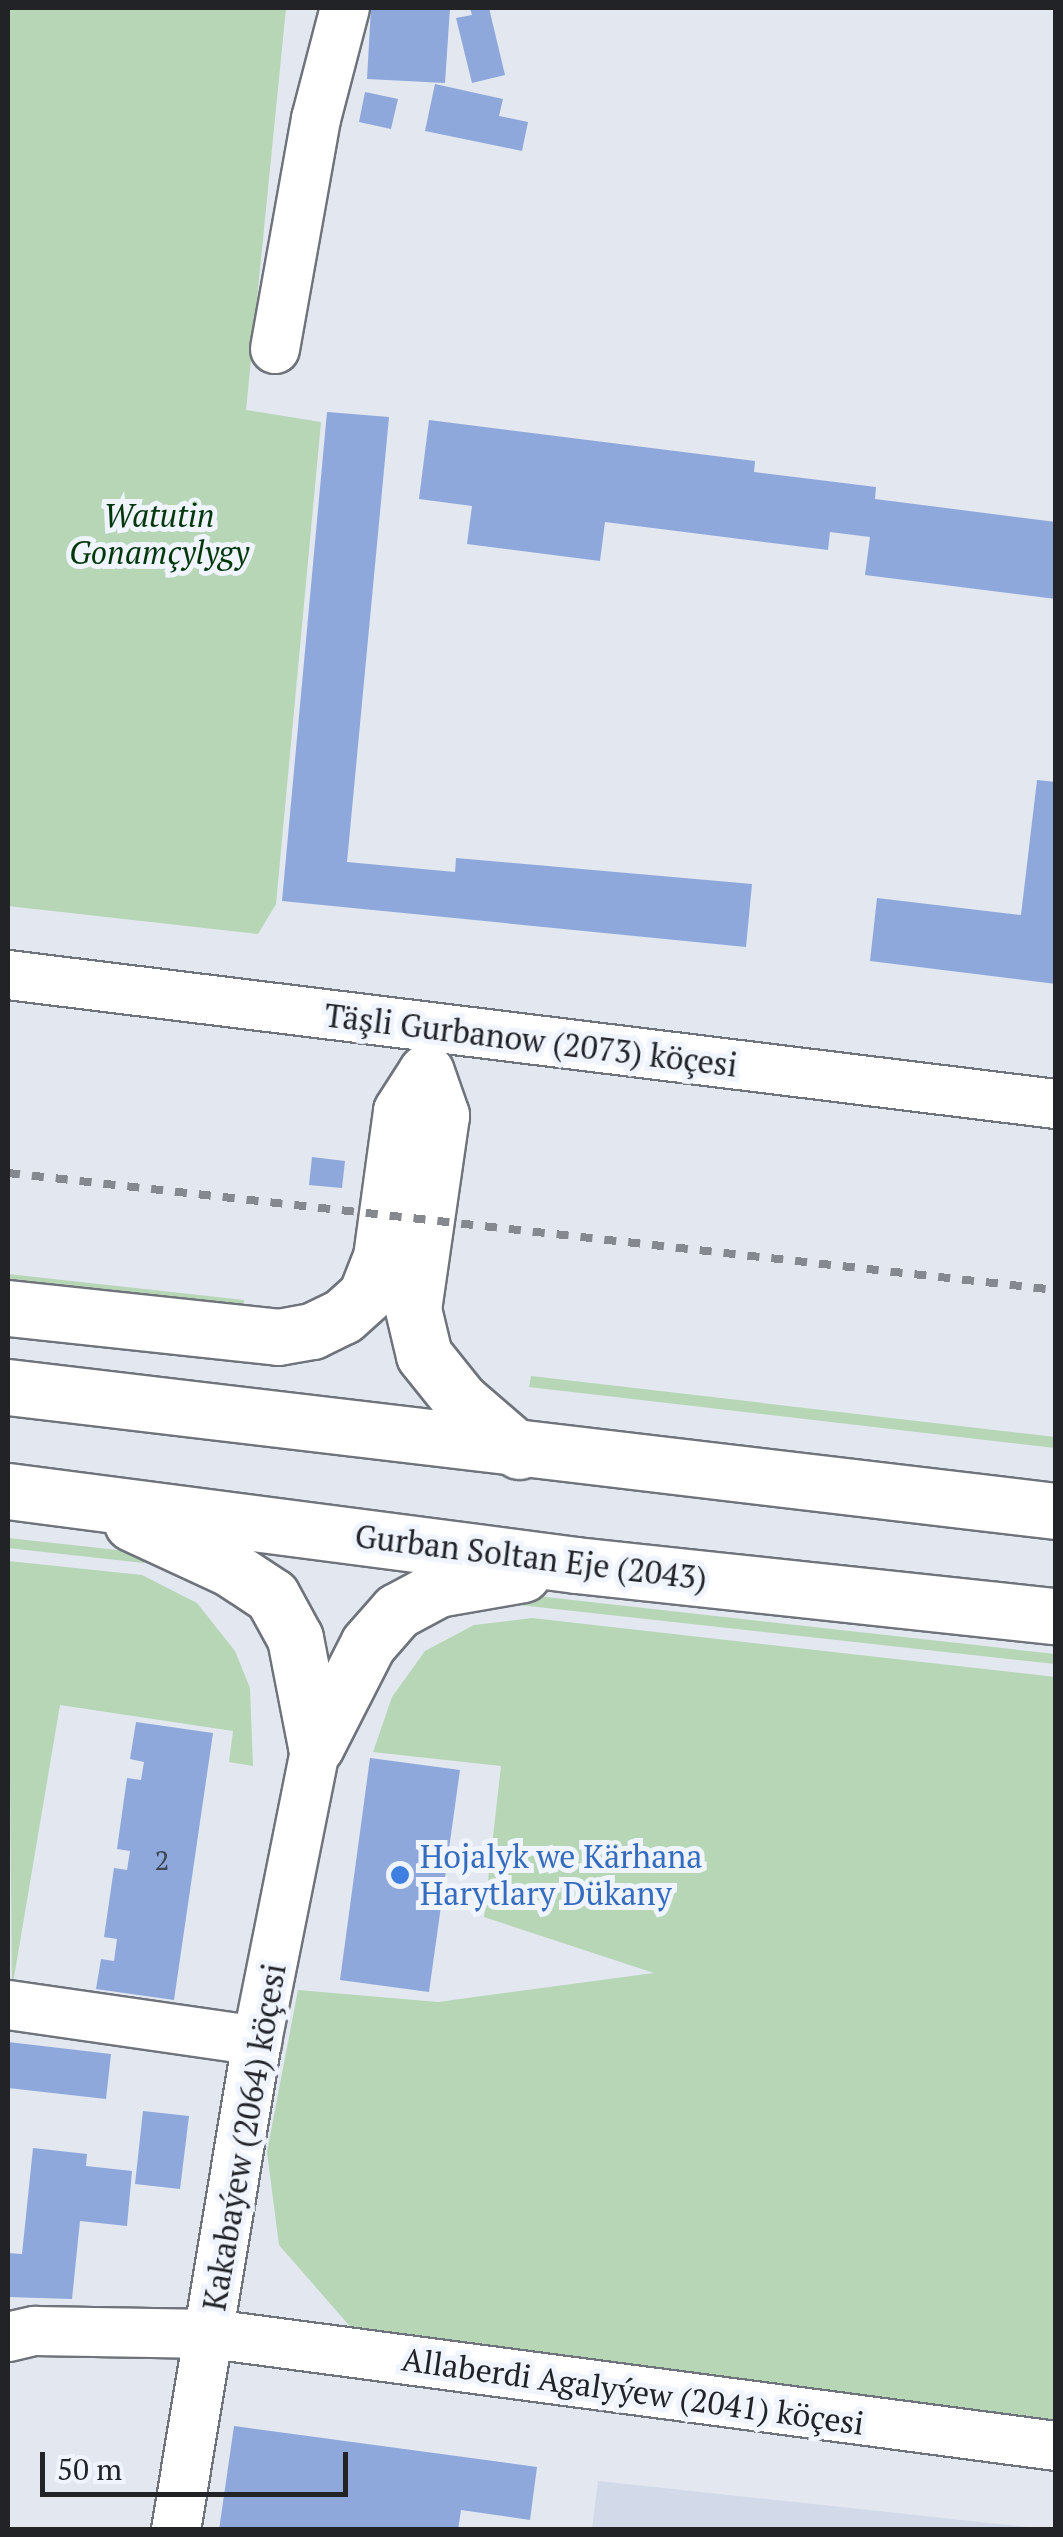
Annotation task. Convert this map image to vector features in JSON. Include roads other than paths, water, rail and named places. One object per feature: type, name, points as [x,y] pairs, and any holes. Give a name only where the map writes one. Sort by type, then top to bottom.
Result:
[{"type":"highway","points":[[8,1308],[278,1337],[312,1331],[343,1316],[366,1295],[380,1257],[401,1112],[430,1048]]},
{"type":"highway","points":[[430,1048],[442,1116],[413,1309],[424,1355],[460,1400],[520,1450]]},
{"type":"highway","points":[[8,1386],[1056,1511]]},
{"type":"highway","name":"Gurban Soltan Eje (2043)","points":[[8,1491],[576,1564],[1056,1616]]},
{"type":"highway","points":[[79,1499],[231,1569],[272,1596],[295,1638],[316,1746]]},
{"type":"highway","points":[[316,1746],[368,1644],[397,1611],[438,1589],[576,1564]]},
{"type":"street","points":[[275,349],[316,119],[346,8]]},
{"type":"street","name":"Täşli Gurbanow (2073) köçesi","points":[[8,975],[430,1048],[1056,1104]]},
{"type":"street","name":"Kakabaýew (2064) köçesi","points":[[176,2530],[257,2041],[316,1746]]},
{"type":"street","points":[[8,2005],[257,2041]]},
{"type":"street","name":"Allaberdi Agalyýew (2041) köçesi","points":[[8,2338],[35,2331],[211,2334],[1056,2446]]},
{"type":"railway","points":[[8,1173],[1056,1290]]},
{"type":"place","name":"Hojalyk we Kärhana Harytlary Dükany","points":[[400,1875]]},
{"type":"park label","name":"Watutin Gonamçylygy","points":[[159,534]]}]
